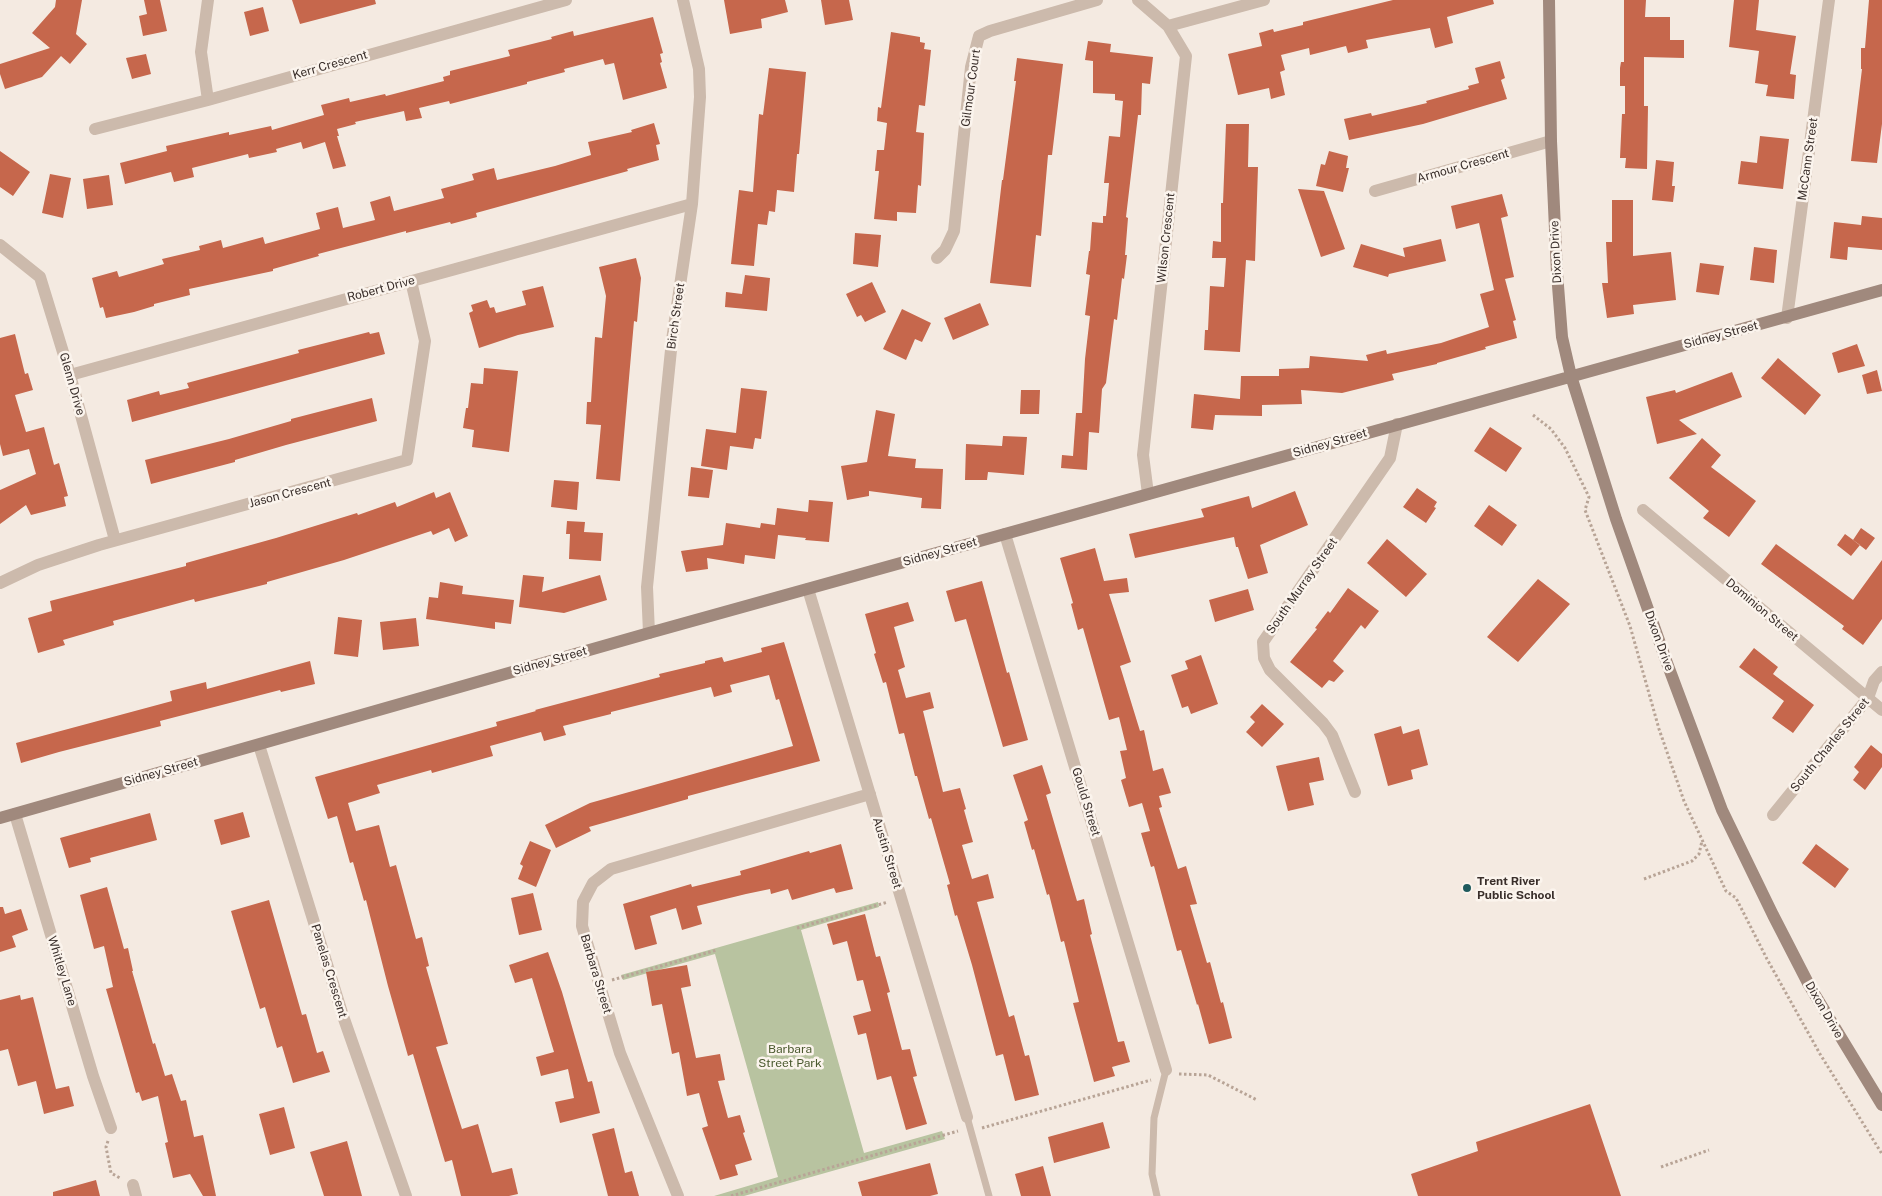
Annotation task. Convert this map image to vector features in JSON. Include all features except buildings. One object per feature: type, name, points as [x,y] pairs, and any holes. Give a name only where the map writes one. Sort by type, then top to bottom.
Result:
[{"type":"main road","name":"Dixon Drive","points":[[1549,0],[1552,141],[1559,301],[1562,337],[1570,376],[1618,525],[1722,810],[1773,916],[1810,985],[1846,1048],[1882,1105]]},
{"type":"main road","name":"Sidney Street","points":[[0,818],[648,633],[1882,290]]},
{"type":"street","points":[[208,0],[202,52],[208,100]]},
{"type":"street","name":"Kerr Crescent","points":[[94,129],[208,100],[566,0]]},
{"type":"street","name":"Birch Street","points":[[648,633],[646,587],[672,340],[692,204],[700,98],[699,69],[683,0]]},
{"type":"street","name":"Gilmour Court","points":[[937,258],[945,250],[954,231],[971,67],[979,36],[990,31],[1097,0]]},
{"type":"street","name":"Wilson Crescent","points":[[1138,0],[1168,26],[1186,56],[1143,454],[1148,494]]},
{"type":"street","points":[[1168,26],[1264,0]]},
{"type":"street","name":"McCann Street","points":[[1786,318],[1829,0]]},
{"type":"street","name":"Armour Crescent","points":[[1375,191],[1552,141]]},
{"type":"street","name":"Robert Drive","points":[[70,375],[692,204]]},
{"type":"street","name":"Glenn Drive","points":[[0,246],[40,277],[70,375],[115,540]]},
{"type":"street","name":"Jason Crescent","points":[[0,583],[38,566],[115,540],[407,460],[425,341],[411,281]]},
{"type":"street","name":"South Murray Street","points":[[1355,792],[1332,735],[1323,723],[1270,670],[1264,658],[1263,642],[1390,458],[1397,424]]},
{"type":"street","name":"Dominion Street","points":[[1643,510],[1882,710]]},
{"type":"street","name":"Gould Street","points":[[1005,534],[1166,1072]]},
{"type":"street","name":"Austin Street","points":[[808,589],[967,1117]]},
{"type":"street","name":"South Charles Street","points":[[1773,816],[1868,698],[1874,681],[1882,672]]},
{"type":"street","name":"Panelas Crescent","points":[[259,745],[343,1016],[406,1196]]},
{"type":"street","name":"Barbara Street","points":[[678,1196],[620,1053],[582,926],[583,902],[593,883],[612,869],[870,794]]},
{"type":"street","name":"Whitley Lane","points":[[15,814],[93,1076],[111,1128]]},
{"type":"lane","points":[[1157,1196],[1152,1174],[1154,1118],[1166,1072]]},
{"type":"lane","points":[[967,1117],[989,1196]]},
{"type":"path","points":[[1533,415],[1551,429],[1565,448],[1589,497],[1585,510]]},
{"type":"path","points":[[1644,879],[1692,861],[1699,854],[1702,838]]},
{"type":"path","points":[[797,928],[901,899]]},
{"type":"path","points":[[600,984],[718,950]]},
{"type":"path","points":[[731,1196],[959,1131],[971,1131],[1153,1080],[1166,1072],[1208,1075],[1257,1100]]},
{"type":"path","points":[[111,1128],[106,1147],[111,1173],[134,1191]]},
{"type":"path","points":[[1660,1167],[1709,1150]]},
{"type":"green space","name":"Barbara Street Park","points":[[878,902],[879,907],[801,930],[864,1153],[942,1131],[945,1139],[744,1196],[714,1196],[778,1177],[715,954],[623,980],[621,975]]},
{"type":"place","name":"Trent River Public School","points":[[1467,888]]}]
